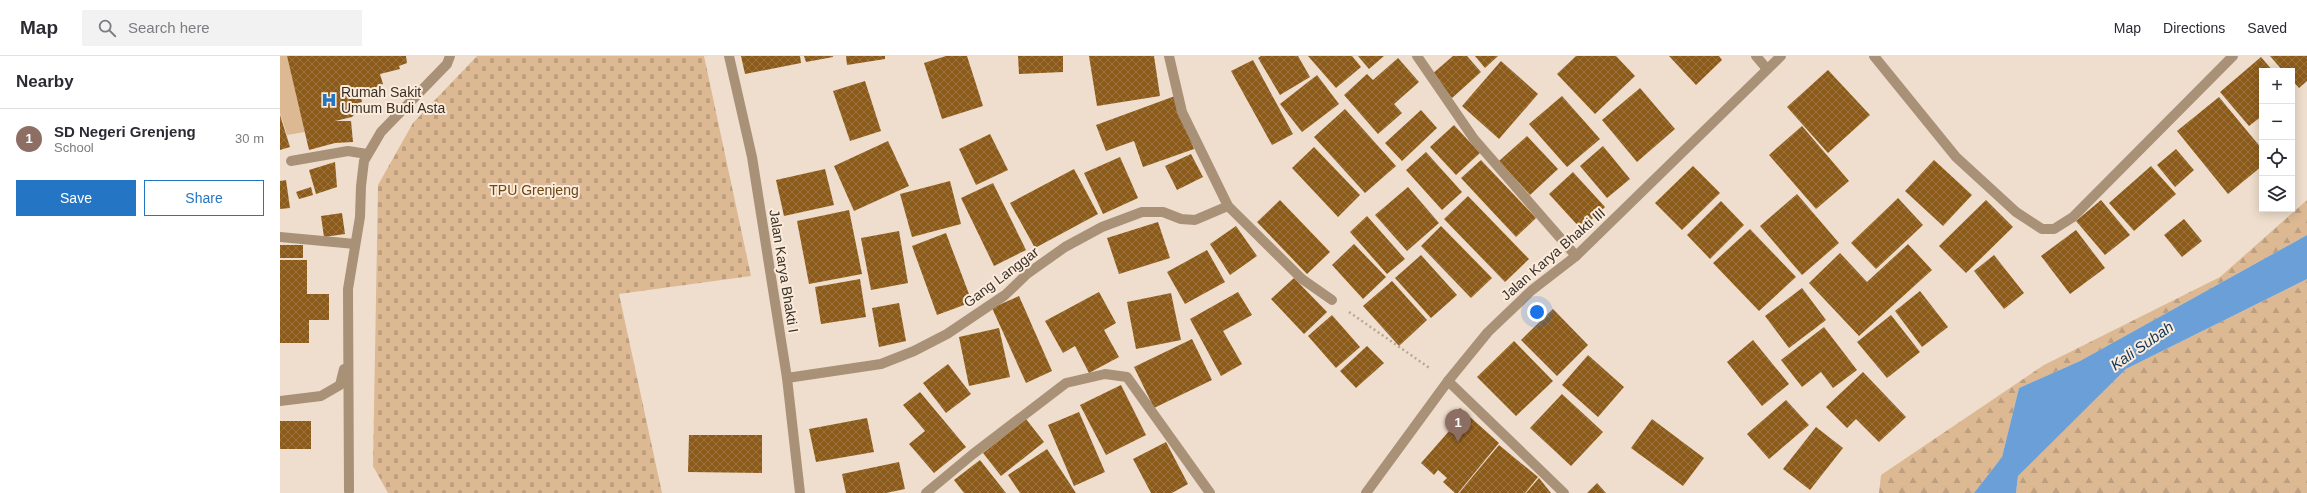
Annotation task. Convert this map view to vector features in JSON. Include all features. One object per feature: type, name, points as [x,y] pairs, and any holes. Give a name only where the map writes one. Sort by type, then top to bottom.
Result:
[{"type":"street","points":[[349,491],[348,289],[360,216],[361,186],[367,154],[381,132],[447,64],[450,56]]},
{"type":"street","name":"Jalan Karya Bhakti I","points":[[729,56],[752,157],[787,378],[800,493]]},
{"type":"street","points":[[1169,56],[1182,112],[1228,206],[1302,279],[1332,300]]},
{"type":"street","points":[[1417,56],[1474,139],[1576,256]]},
{"type":"street","points":[[1756,56],[1767,69]]},
{"type":"street","name":"Jalan Karya Bhakti III","points":[[1366,493],[1448,381],[1488,332],[1532,290],[1576,256],[1781,56]]},
{"type":"street","points":[[1874,56],[1956,157],[2016,212],[2042,229],[2054,229],[2073,217],[2232,56]]},
{"type":"street","points":[[291,161],[348,151],[367,154]]},
{"type":"street","name":"Gang Langgar","points":[[787,378],[881,364],[914,351],[947,334],[1005,294],[1027,274],[1065,247],[1102,227],[1142,212],[1163,212],[1181,219],[1195,220],[1228,206]]},
{"type":"street","points":[[280,237],[355,244]]},
{"type":"street","points":[[280,401],[321,396],[340,385],[348,355]]},
{"type":"street","points":[[926,493],[973,454],[1066,383],[1105,374],[1127,377],[1210,493]]},
{"type":"street","points":[[1448,381],[1564,493]]},
{"type":"path","points":[[1332,300],[1448,381]]},
{"type":"green space","points":[[280,56],[287,56],[305,132],[287,135],[280,113]]},
{"type":"green space","name":"TPU Grenjeng","points":[[477,56],[704,56],[751,276],[619,294],[662,493],[388,493],[373,466],[378,185],[413,123]]},
{"type":"green space","points":[[2307,200],[2307,235],[2080,361],[2019,388],[2002,457],[1974,493],[1879,493],[1881,475],[2044,365],[2220,277]]},
{"type":"green space","points":[[2307,279],[2307,493],[2016,493],[2018,476],[2126,369]]},
{"type":"water","name":"Kali Subah","points":[[2307,235],[2307,279],[2126,369],[2018,476],[2016,493],[1974,493],[2002,457],[2019,388],[2080,361]]},
{"type":"building","points":[[287,56],[406,56],[407,63],[399,66],[400,69],[380,74],[383,84],[374,88],[375,91],[368,92],[368,96],[361,98],[362,102],[358,103],[360,108],[352,117],[335,121],[351,121],[353,142],[335,143],[309,150]]},
{"type":"building","points":[[741,56],[800,56],[801,63],[745,74]]},
{"type":"building","points":[[804,56],[833,56],[833,57],[806,62]]},
{"type":"building","points":[[846,56],[885,56],[885,59],[847,65]]},
{"type":"building","points":[[946,56],[967,56],[983,106],[942,119],[924,63]]},
{"type":"building","points":[[1018,56],[1063,56],[1063,72],[1019,74]]},
{"type":"building","points":[[1089,56],[1154,56],[1160,96],[1097,106]]},
{"type":"building","points":[[1261,56],[1298,56],[1310,77],[1280,95],[1258,58]]},
{"type":"building","points":[[1308,56],[1352,56],[1361,67],[1336,88]]},
{"type":"building","points":[[1358,56],[1384,56],[1369,69]]},
{"type":"building","points":[[1453,56],[1467,56],[1481,72],[1452,98],[1431,75]]},
{"type":"building","points":[[1475,56],[1498,56],[1485,68]]},
{"type":"building","points":[[1576,56],[1616,56],[1635,76],[1595,114],[1557,74]]},
{"type":"building","points":[[1669,56],[1719,56],[1722,60],[1696,85]]},
{"type":"building","points":[[2270,56],[2307,56],[2307,81],[2299,88],[2295,83],[2295,68],[2280,68]]},
{"type":"building","points":[[2261,57],[2270,68],[2259,68],[2259,118],[2249,126],[2220,92]]},
{"type":"building","points":[[1398,58],[1419,82],[1394,104],[1402,113],[1378,134],[1344,95],[1367,74],[1373,80]]},
{"type":"building","points":[[1253,60],[1293,134],[1272,145],[1231,71]]},
{"type":"building","points":[[1501,61],[1538,94],[1499,139],[1462,106]]},
{"type":"building","points":[[1828,70],[1870,115],[1828,153],[1787,107]]},
{"type":"building","points":[[1317,75],[1339,104],[1302,132],[1280,104]]},
{"type":"building","points":[[865,81],[881,131],[850,141],[833,91]]},
{"type":"building","points":[[1640,88],[1675,129],[1637,162],[1602,120]]},
{"type":"building","points":[[1175,96],[1194,149],[1143,167],[1134,141],[1106,151],[1096,125]]},
{"type":"building","points":[[1562,96],[1600,139],[1567,167],[1529,124]]},
{"type":"building","points":[[2219,97],[2259,145],[2259,168],[2228,194],[2177,131]]},
{"type":"building","points":[[1345,109],[1396,166],[1365,193],[1314,137]]},
{"type":"building","points":[[1421,110],[1437,128],[1402,161],[1385,143]]},
{"type":"building","points":[[280,115],[290,147],[280,150]]},
{"type":"building","points":[[1454,125],[1480,153],[1456,175],[1430,147]]},
{"type":"building","points":[[1802,126],[1849,181],[1816,209],[1769,155]]},
{"type":"building","points":[[990,134],[1008,170],[976,185],[959,149]]},
{"type":"building","points":[[1527,136],[1558,169],[1530,195],[1499,161]]},
{"type":"building","points":[[888,141],[909,186],[854,211],[834,166]]},
{"type":"building","points":[[1603,146],[1630,179],[1607,198],[1580,166]]},
{"type":"building","points":[[1314,147],[1360,195],[1338,217],[1292,168]]},
{"type":"building","points":[[2176,149],[2194,170],[2175,187],[2157,165]]},
{"type":"building","points":[[1426,152],[1462,192],[1442,210],[1406,170]]},
{"type":"building","points":[[1191,154],[1203,177],[1177,190],[1165,166]]},
{"type":"building","points":[[1120,157],[1138,198],[1103,214],[1084,173]]},
{"type":"building","points":[[1481,160],[1536,218],[1516,237],[1461,178]]},
{"type":"building","points":[[1934,160],[1972,195],[1943,226],[1905,191]]},
{"type":"building","points":[[335,162],[337,187],[316,194],[309,170]]},
{"type":"building","points":[[1693,166],[1720,193],[1682,230],[1655,203]]},
{"type":"building","points":[[2151,166],[2176,194],[2134,231],[2109,203]]},
{"type":"building","points":[[825,169],[834,205],[784,216],[776,180]]},
{"type":"building","points":[[1074,169],[1098,214],[1035,248],[1010,203]]},
{"type":"building","points":[[1573,172],[1605,207],[1581,229],[1549,194]]},
{"type":"building","points":[[286,180],[290,208],[280,209],[280,181]]},
{"type":"building","points":[[950,181],[961,224],[912,237],[900,194]]},
{"type":"building","points":[[993,183],[1026,250],[994,266],[961,198]]},
{"type":"building","points":[[311,187],[313,195],[299,199],[296,192]]},
{"type":"building","points":[[1408,187],[1439,223],[1407,251],[1375,215]]},
{"type":"building","points":[[1797,194],[1839,243],[1802,275],[1760,226]]},
{"type":"building","points":[[1468,196],[1529,259],[1505,282],[1444,219]]},
{"type":"building","points":[[1898,198],[1923,225],[1876,269],[1851,243]]},
{"type":"building","points":[[1280,200],[1330,252],[1307,274],[1257,222]]},
{"type":"building","points":[[1986,200],[2013,227],[1966,273],[1939,246]]},
{"type":"building","points":[[2101,200],[2130,235],[2105,255],[2076,221]]},
{"type":"building","points":[[1721,201],[1744,225],[1710,259],[1687,235]]},
{"type":"building","points":[[849,210],[862,274],[809,284],[797,221]]},
{"type":"building","points":[[342,213],[345,234],[324,237],[321,216]]},
{"type":"building","points":[[1367,216],[1405,259],[1387,274],[1350,232]]},
{"type":"building","points":[[2184,219],[2202,241],[2182,257],[2164,235]]},
{"type":"building","points":[[1158,222],[1170,258],[1119,274],[1107,238]]},
{"type":"building","points":[[1236,226],[1257,256],[1230,275],[1210,244]]},
{"type":"building","points":[[1441,226],[1492,278],[1471,298],[1421,246]]},
{"type":"building","points":[[1750,229],[1796,277],[1759,311],[1713,263]]},
{"type":"building","points":[[2076,230],[2105,268],[2070,294],[2041,256]]},
{"type":"building","points":[[899,231],[908,283],[871,290],[861,238]]},
{"type":"building","points":[[946,233],[972,302],[937,315],[912,246]]},
{"type":"building","points":[[1354,244],[1386,277],[1363,299],[1332,265]]},
{"type":"building","points":[[1908,244],[1932,270],[1859,336],[1809,283],[1840,253],[1867,282]]},
{"type":"building","points":[[280,245],[303,245],[303,258],[280,258]]},
{"type":"building","points":[[1207,250],[1225,282],[1185,304],[1167,272]]},
{"type":"building","points":[[1421,255],[1457,295],[1431,318],[1395,278]]},
{"type":"building","points":[[1994,255],[2024,293],[2004,309],[1974,271]]},
{"type":"building","points":[[280,260],[307,260],[307,294],[329,294],[329,320],[309,320],[309,343],[280,343]]},
{"type":"building","points":[[1294,278],[1327,312],[1304,334],[1271,299]]},
{"type":"building","points":[[860,279],[866,317],[821,324],[815,287]]},
{"type":"building","points":[[1392,281],[1427,320],[1399,346],[1363,306]]},
{"type":"building","points":[[1802,288],[1826,320],[1789,348],[1765,316]]},
{"type":"building","points":[[1920,291],[1948,327],[1922,347],[1895,311]]},
{"type":"building","points":[[1099,292],[1116,323],[1104,330],[1119,357],[1089,373],[1075,346],[1063,353],[1045,321]]},
{"type":"building","points":[[1238,292],[1252,315],[1223,331],[1242,364],[1221,376],[1190,319]]},
{"type":"building","points":[[1171,293],[1181,340],[1136,349],[1127,302]]},
{"type":"building","points":[[1019,296],[1052,371],[1026,383],[992,308]]},
{"type":"building","points":[[899,303],[906,341],[879,347],[872,308]]},
{"type":"building","points":[[1553,309],[1588,345],[1557,376],[1521,340]]},
{"type":"building","points":[[1332,315],[1360,347],[1336,368],[1308,336]]},
{"type":"building","points":[[1891,315],[1920,352],[1887,378],[1857,342]]},
{"type":"building","points":[[1824,327],[1857,370],[1833,388],[1821,372],[1802,387],[1781,360]]},
{"type":"building","points":[[999,328],[1010,377],[969,386],[959,337]]},
{"type":"building","points":[[1192,339],[1212,380],[1154,408],[1134,367]]},
{"type":"building","points":[[1753,340],[1789,384],[1762,406],[1727,362]]},
{"type":"building","points":[[1514,341],[1553,381],[1516,416],[1477,377]]},
{"type":"building","points":[[1367,346],[1384,363],[1356,388],[1340,371]]},
{"type":"building","points":[[1588,355],[1624,387],[1598,417],[1562,385]]},
{"type":"building","points":[[948,364],[971,394],[946,413],[923,383]]},
{"type":"building","points":[[1863,372],[1906,417],[1879,442],[1856,419],[1847,428],[1826,407]]},
{"type":"building","points":[[1121,385],[1146,435],[1106,455],[1080,405]]},
{"type":"building","points":[[920,392],[966,447],[934,473],[909,444],[925,431],[903,405]]},
{"type":"building","points":[[1562,394],[1603,432],[1571,466],[1530,428]]},
{"type":"building","points":[[1786,400],[1809,425],[1769,459],[1747,434]]},
{"type":"building","points":[[1460,408],[1499,443],[1458,493],[1455,493],[1443,482],[1447,478],[1438,470],[1434,475],[1421,463],[1457,422],[1451,417]]},
{"type":"building","points":[[1079,412],[1105,472],[1074,486],[1048,425]]},
{"type":"building","points":[[867,418],[874,452],[816,462],[809,429]]},
{"type":"building","points":[[1026,419],[1044,442],[1001,476],[983,453]]},
{"type":"building","points":[[1652,419],[1704,458],[1683,486],[1631,448]]},
{"type":"building","points":[[280,421],[311,421],[311,449],[280,449]]},
{"type":"building","points":[[1816,427],[1843,448],[1810,490],[1783,469]]},
{"type":"building","points":[[689,435],[762,435],[762,473],[688,472]]},
{"type":"building","points":[[1166,442],[1188,484],[1172,493],[1151,493],[1133,459]]},
{"type":"building","points":[[1499,445],[1538,477],[1525,493],[1459,493]]},
{"type":"building","points":[[1047,449],[1076,493],[1020,493],[1008,475]]},
{"type":"building","points":[[980,460],[1006,493],[964,493],[954,480]]},
{"type":"building","points":[[899,462],[905,489],[886,493],[846,493],[842,474]]},
{"type":"building","points":[[1539,478],[1551,493],[1526,493]]},
{"type":"building","points":[[1597,483],[1606,493],[1587,493]]},
{"type":"place","name":"Rumah Sakit Umum Budi Asta","points":[[329,100]]},
{"type":"place","name":"SD Negeri Grenjeng","points":[[1458,442]]}]
